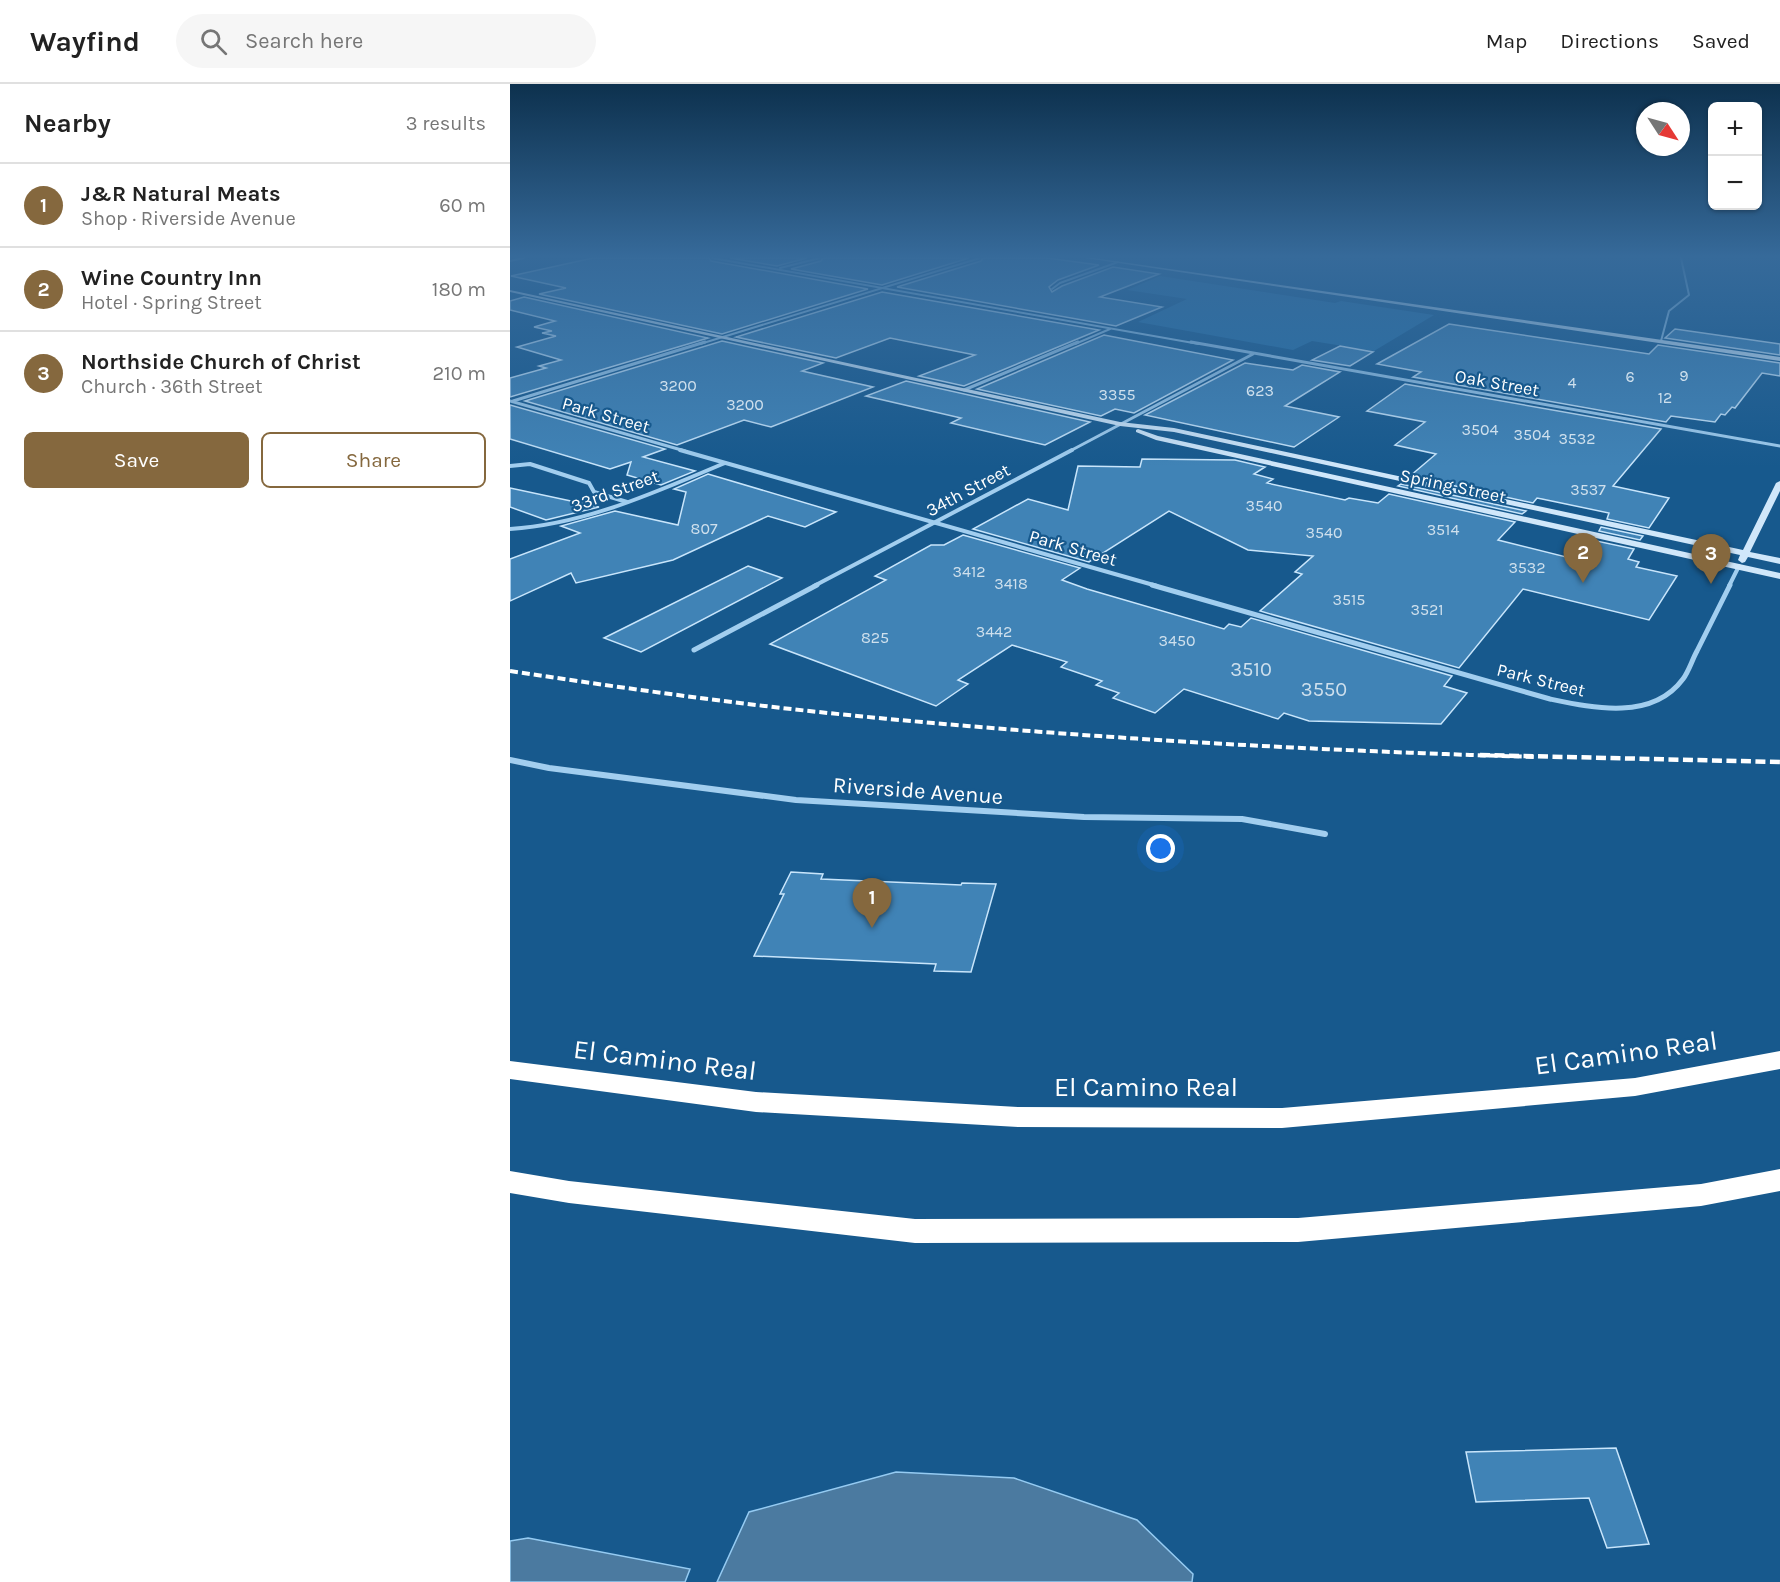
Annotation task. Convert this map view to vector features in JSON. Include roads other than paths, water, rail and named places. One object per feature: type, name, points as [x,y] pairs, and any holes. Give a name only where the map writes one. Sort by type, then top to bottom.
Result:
[{"type":"highway","name":"El Camino Real","points":[[510,1070],[756,1102],[1018,1117],[1282,1118],[1635,1087],[1780,1060]]},
{"type":"highway","points":[[510,1182],[569,1192],[879,1227],[915,1231],[951,1231],[1299,1230],[1701,1194],[1780,1180]]},
{"type":"main road","name":"Spring Street","points":[[683,328],[1120,424],[1174,430],[1780,561]]},
{"type":"main road","points":[[1571,328],[1780,359]]},
{"type":"main road","name":"Spring Street","points":[[1120,424],[1156,438],[1780,576]]},
{"type":"main road","points":[[1739,566],[1780,483]]},
{"type":"street","points":[[510,401],[748,328]]},
{"type":"street","points":[[964,390],[1111,328]]},
{"type":"street","name":"Oak Street","points":[[1111,328],[1780,446]]},
{"type":"street","points":[[1661,341],[1664,328]]},
{"type":"street","name":"34th Street","points":[[694,650],[1254,354]]},
{"type":"street","name":"Park Street","points":[[510,401],[1550,699],[1589,707],[1632,709],[1654,703],[1672,693],[1683,679],[1739,566]]},
{"type":"street","name":"33rd Street","points":[[510,529],[540,529],[578,520],[725,463]]},
{"type":"street","points":[[510,466],[530,464],[589,483],[594,492],[627,502]]},
{"type":"street","name":"Riverside Avenue","points":[[510,760],[549,768],[796,800],[1084,817],[1242,819],[1325,834]]},
{"type":"railway","points":[[510,671],[748,704],[1004,729],[1358,751],[1535,757]]},
{"type":"railway","points":[[1480,755],[1780,762]]},
{"type":"place","name":"Wine Country Inn","points":[[1583,583]]},
{"type":"place","name":"Northside Church of Christ","points":[[1711,584]]},
{"type":"place","name":"J&R Natural Meats","points":[[872,928]]}]
